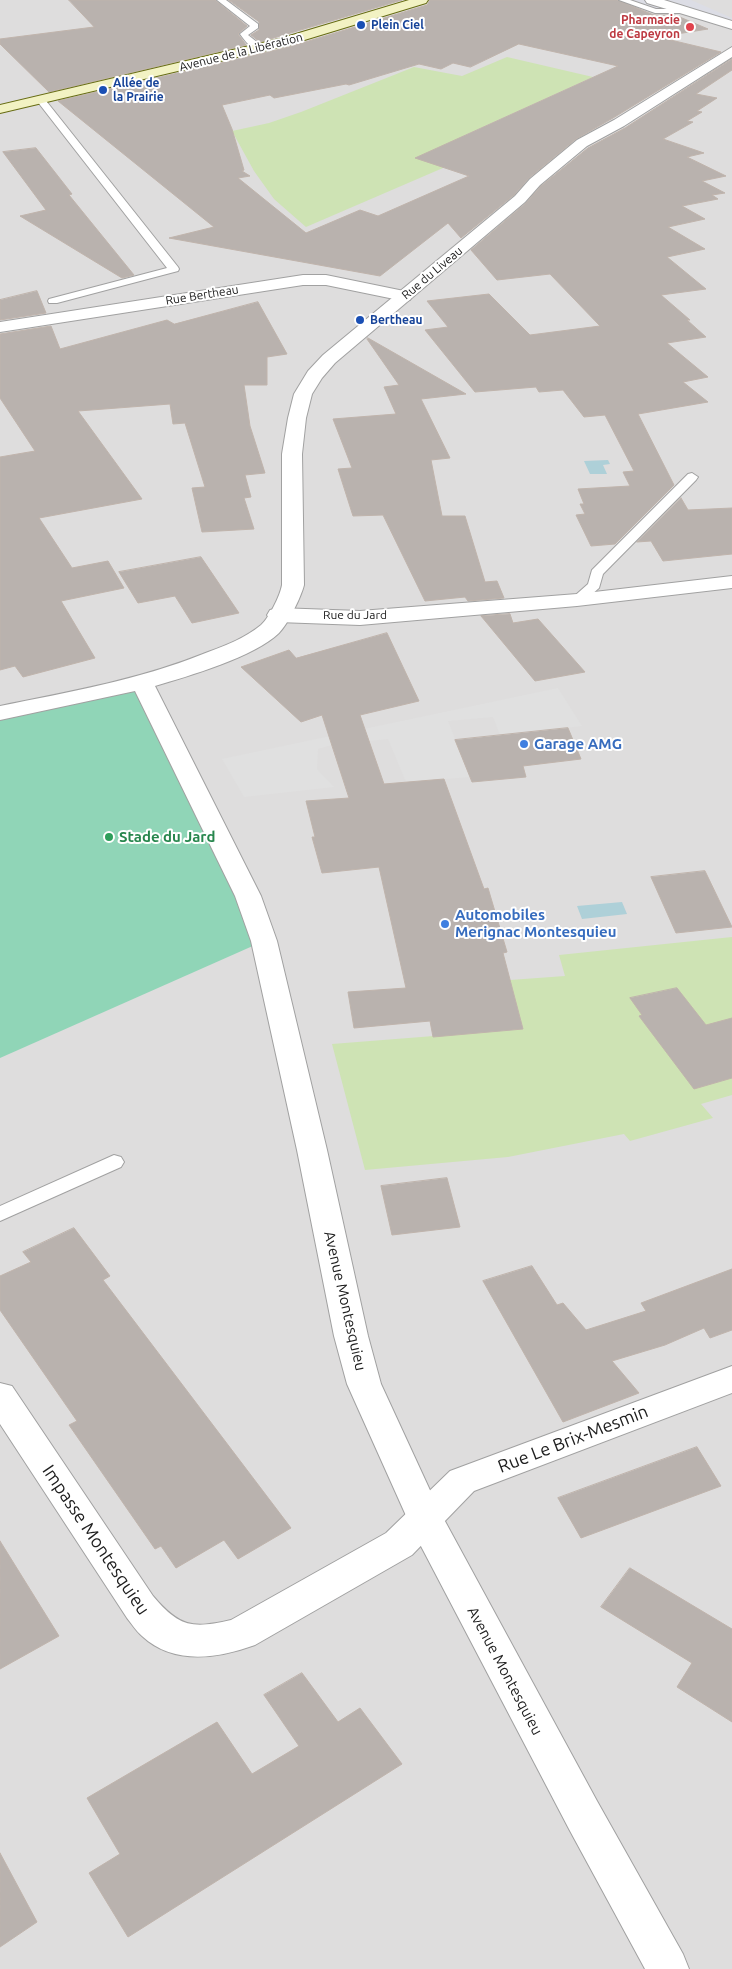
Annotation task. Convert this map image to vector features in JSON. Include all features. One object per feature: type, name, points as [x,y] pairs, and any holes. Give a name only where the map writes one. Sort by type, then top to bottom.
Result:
[{"type":"main road","name":"Avenue de la Libération","points":[[0,109],[307,36],[422,0]]},
{"type":"street","points":[[651,0],[687,7],[732,25]]},
{"type":"street","name":"Rue du Liveau","points":[[278,615],[291,594],[293,585],[292,454],[297,418],[303,394],[314,375],[329,359],[520,199],[535,182],[582,143],[619,123],[732,51]]},
{"type":"street","name":"Rue Bertheau","points":[[0,327],[302,280],[326,280],[404,296]]},
{"type":"street","name":"Rue du Jard","points":[[278,615],[360,618],[577,600],[732,582]]},
{"type":"street","points":[[0,713],[142,683],[184,670],[242,647],[271,628],[278,615]]},
{"type":"street","name":"Avenue Montesquieu","points":[[142,683],[248,896],[264,941],[312,1150],[353,1344],[364,1384],[425,1518],[582,1815],[668,1969]]},
{"type":"street","name":"Rue Le Brix-Mesmin","points":[[425,1518],[462,1481],[732,1379]]},
{"type":"street","name":"Impasse Montesquieu","points":[[0,1396],[140,1607],[156,1626],[176,1637],[197,1641],[211,1641],[225,1639],[242,1633],[399,1544],[425,1518]]},
{"type":"lane","points":[[221,0],[255,26],[244,34],[249,41],[259,48]]},
{"type":"lane","points":[[623,0],[655,11],[687,7]]},
{"type":"lane","points":[[40,99],[174,269],[54,301]]},
{"type":"lane","points":[[577,600],[594,585],[597,573],[692,477]]},
{"type":"lane","points":[[0,1214],[114,1162]]},
{"type":"shaded area","points":[[0,0],[732,0],[732,1969],[0,1969]]},
{"type":"shaded area","points":[[623,0],[691,0],[732,18],[732,30],[677,12],[666,12]]},
{"type":"shaded area","points":[[558,688],[582,726],[500,735],[493,717],[448,721],[470,777],[406,782],[388,739],[332,745],[318,749],[317,769],[334,787],[244,797],[222,759]]},
{"type":"green space","points":[[507,57],[593,77],[461,137],[494,146],[306,227],[274,199],[254,171],[232,131],[269,123],[301,112],[414,67],[462,76]]},
{"type":"green space","name":"Stade du Jard","points":[[142,683],[264,941],[0,1058],[0,713]]},
{"type":"green space","points":[[732,937],[732,1095],[701,1104],[713,1118],[630,1141],[624,1134],[508,1157],[365,1170],[332,1044],[523,1029],[510,980],[565,976],[559,955]]},
{"type":"water","points":[[608,460],[610,464],[603,465],[607,474],[590,474],[584,461]]},
{"type":"water","points":[[622,902],[627,914],[582,919],[577,906]]},
{"type":"building","points":[[69,0],[215,0],[247,26],[238,34],[246,45],[49,92],[0,44],[0,39],[94,27]]},
{"type":"building","points":[[229,0],[402,0],[260,42],[251,35],[259,30],[259,22]]},
{"type":"building","points":[[430,0],[617,0],[654,15],[675,15],[708,29],[658,37],[721,52],[576,139],[529,178],[514,195],[461,238],[448,223],[380,276],[169,238],[214,227],[58,101],[289,47],[427,5]],"holes":[[[519,44],[618,66],[415,158],[469,176],[378,216],[360,210],[306,233],[238,178],[250,176],[242,171],[244,170],[232,129],[222,105],[270,95],[274,98],[349,85],[419,64],[441,69],[453,63],[470,67]]]},
{"type":"building","points":[[732,59],[732,70],[696,94],[717,98],[697,111],[702,112],[687,121],[693,122],[663,139],[704,153],[687,157],[726,176],[702,181],[725,193],[712,195],[718,199],[682,206],[705,219],[668,227],[705,249],[667,257],[706,289],[661,295],[690,320],[687,320],[706,337],[667,343],[708,377],[683,382],[708,402],[638,414],[674,485],[615,544],[591,546],[576,515],[585,514],[580,504],[584,504],[578,489],[630,486],[623,472],[634,471],[605,415],[584,417],[563,390],[539,392],[536,387],[475,392],[425,330],[448,327],[427,301],[489,294],[530,335],[600,326],[550,274],[497,280],[471,250],[526,203],[541,186],[588,148],[625,128]]},
{"type":"building","points":[[36,148],[72,194],[69,195],[134,275],[122,278],[20,216],[46,210],[3,152]]},
{"type":"building","points":[[37,291],[46,313],[0,320],[0,300]]},
{"type":"building","points":[[258,302],[287,354],[267,357],[267,385],[244,385],[250,426],[265,473],[245,475],[251,497],[244,498],[254,529],[202,532],[192,488],[205,487],[185,423],[173,424],[170,404],[78,411],[142,499],[39,518],[72,568],[108,561],[124,588],[61,601],[95,658],[23,677],[15,666],[0,670],[0,457],[35,451],[0,398],[0,334],[51,326],[60,349],[167,320],[174,324]]},
{"type":"building","points":[[368,338],[466,394],[421,399],[450,458],[431,460],[442,516],[465,516],[485,582],[497,581],[504,598],[468,601],[465,597],[425,601],[383,515],[353,516],[338,469],[352,468],[333,419],[396,414],[384,387],[399,385]]},
{"type":"building","points":[[681,498],[688,510],[732,508],[732,554],[663,561],[651,541],[637,542]]},
{"type":"building","points":[[201,557],[239,613],[192,623],[175,596],[138,603],[119,572]]},
{"type":"building","points":[[510,614],[513,623],[538,619],[585,672],[535,681],[481,616]]},
{"type":"building","points":[[387,633],[419,701],[360,715],[384,784],[444,779],[484,889],[488,888],[507,952],[503,953],[523,1029],[433,1037],[430,1021],[354,1028],[348,992],[406,988],[379,867],[322,873],[312,837],[315,837],[306,801],[349,798],[322,715],[301,722],[241,667],[289,650],[296,658]]},
{"type":"building","name":"Garage AMG","points":[[568,728],[581,759],[523,766],[526,777],[472,782],[455,740]]},
{"type":"building","points":[[705,871],[732,927],[676,933],[651,877]]},
{"type":"building","points":[[677,988],[706,1025],[732,1018],[732,1078],[694,1089],[639,1016],[642,1015],[630,998]]},
{"type":"building","points":[[447,1178],[460,1227],[392,1235],[381,1186]]},
{"type":"building","points":[[74,1228],[110,1276],[103,1280],[291,1528],[238,1559],[224,1540],[176,1568],[161,1546],[155,1549],[69,1425],[77,1421],[0,1310],[0,1276],[31,1262],[23,1252]]},
{"type":"building","points":[[532,1266],[557,1305],[563,1303],[586,1330],[646,1311],[641,1303],[732,1269],[732,1330],[710,1338],[704,1328],[665,1345],[612,1361],[639,1393],[563,1422],[483,1281]]},
{"type":"building","points":[[697,1447],[721,1486],[581,1538],[558,1498]]},
{"type":"building","points":[[0,1541],[59,1636],[0,1669]]},
{"type":"building","points":[[630,1568],[732,1629],[732,1722],[677,1687],[692,1663],[601,1607]]},
{"type":"building","points":[[302,1673],[338,1722],[360,1708],[402,1764],[128,1937],[89,1873],[120,1854],[87,1798],[217,1722],[252,1774],[299,1746],[264,1695]]},
{"type":"building","points":[[0,1853],[37,1922],[0,1947]]},
{"type":"place","name":"Plein Ciel","points":[[361,25]]},
{"type":"place","name":"Pharmacie de Capeyron","points":[[690,27]]},
{"type":"place","name":"Allée de la Prairie","points":[[103,90]]},
{"type":"place","name":"Bertheau","points":[[360,320]]},
{"type":"place","name":"Garage AMG","points":[[524,744]]},
{"type":"place","name":"Stade du Jard","points":[[109,837]]},
{"type":"place","name":"Automobiles Merignac Montesquieu","points":[[445,924]]}]
